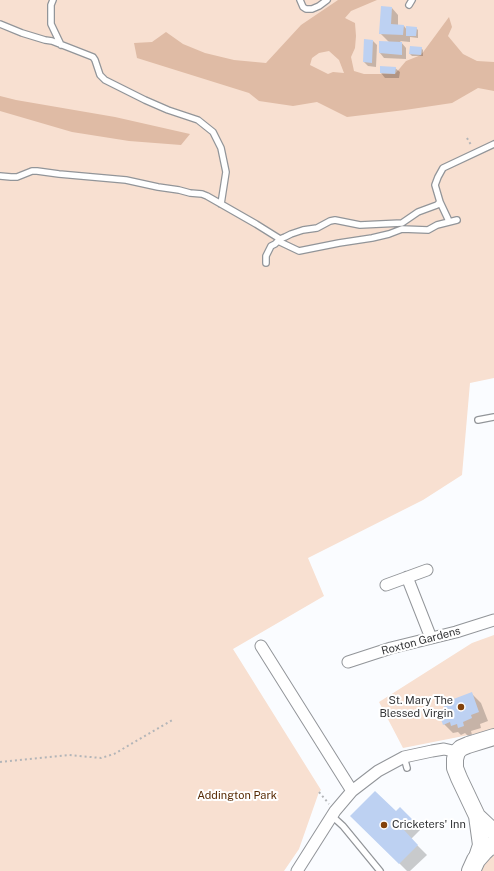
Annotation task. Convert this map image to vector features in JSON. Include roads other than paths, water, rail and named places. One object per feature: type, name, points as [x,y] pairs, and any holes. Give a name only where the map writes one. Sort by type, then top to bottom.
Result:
[{"type":"main road","points":[[474,866],[488,847],[494,845]]},
{"type":"street","points":[[386,585],[427,570]]},
{"type":"street","points":[[407,577],[431,638]]},
{"type":"street","name":"Roxton Gardens","points":[[348,662],[391,648],[456,632],[494,620]]},
{"type":"street","points":[[261,646],[352,791]]},
{"type":"street","points":[[474,866],[481,846],[477,816],[455,768],[455,759],[461,748],[494,737]]},
{"type":"street","points":[[297,871],[333,814],[352,791],[378,771],[404,757],[444,749],[458,752]]},
{"type":"street","points":[[477,816],[494,832]]},
{"type":"lane","points":[[53,0],[51,5],[50,24],[61,45]]},
{"type":"lane","points":[[300,0],[303,7],[306,9],[312,9],[327,0]]},
{"type":"lane","points":[[0,24],[22,33],[52,41],[93,57],[100,75],[105,80],[133,95],[168,110],[198,120],[213,132],[221,148],[226,172],[221,204]]},
{"type":"lane","points":[[448,222],[435,185],[438,176],[443,168],[494,144]]},
{"type":"lane","points":[[0,176],[11,178],[32,171],[37,171],[126,180],[202,194],[256,224],[279,240],[299,251],[372,238],[402,229],[428,230],[436,225],[456,220]]},
{"type":"lane","points":[[266,263],[266,256],[270,246],[290,234],[317,228],[335,220],[360,225],[402,223],[418,212],[437,205],[440,202]]},
{"type":"lane","points":[[478,420],[494,417]]},
{"type":"lane","points":[[404,757],[407,768]]},
{"type":"lane","points":[[333,814],[380,871]]},
{"type":"place","name":"St. Mary The Blessed Virgin","points":[[461,707]]},
{"type":"place","name":"Cricketers' Inn","points":[[384,825]]},
{"type":"park label","name":"Addington Park","points":[[237,796]]}]
